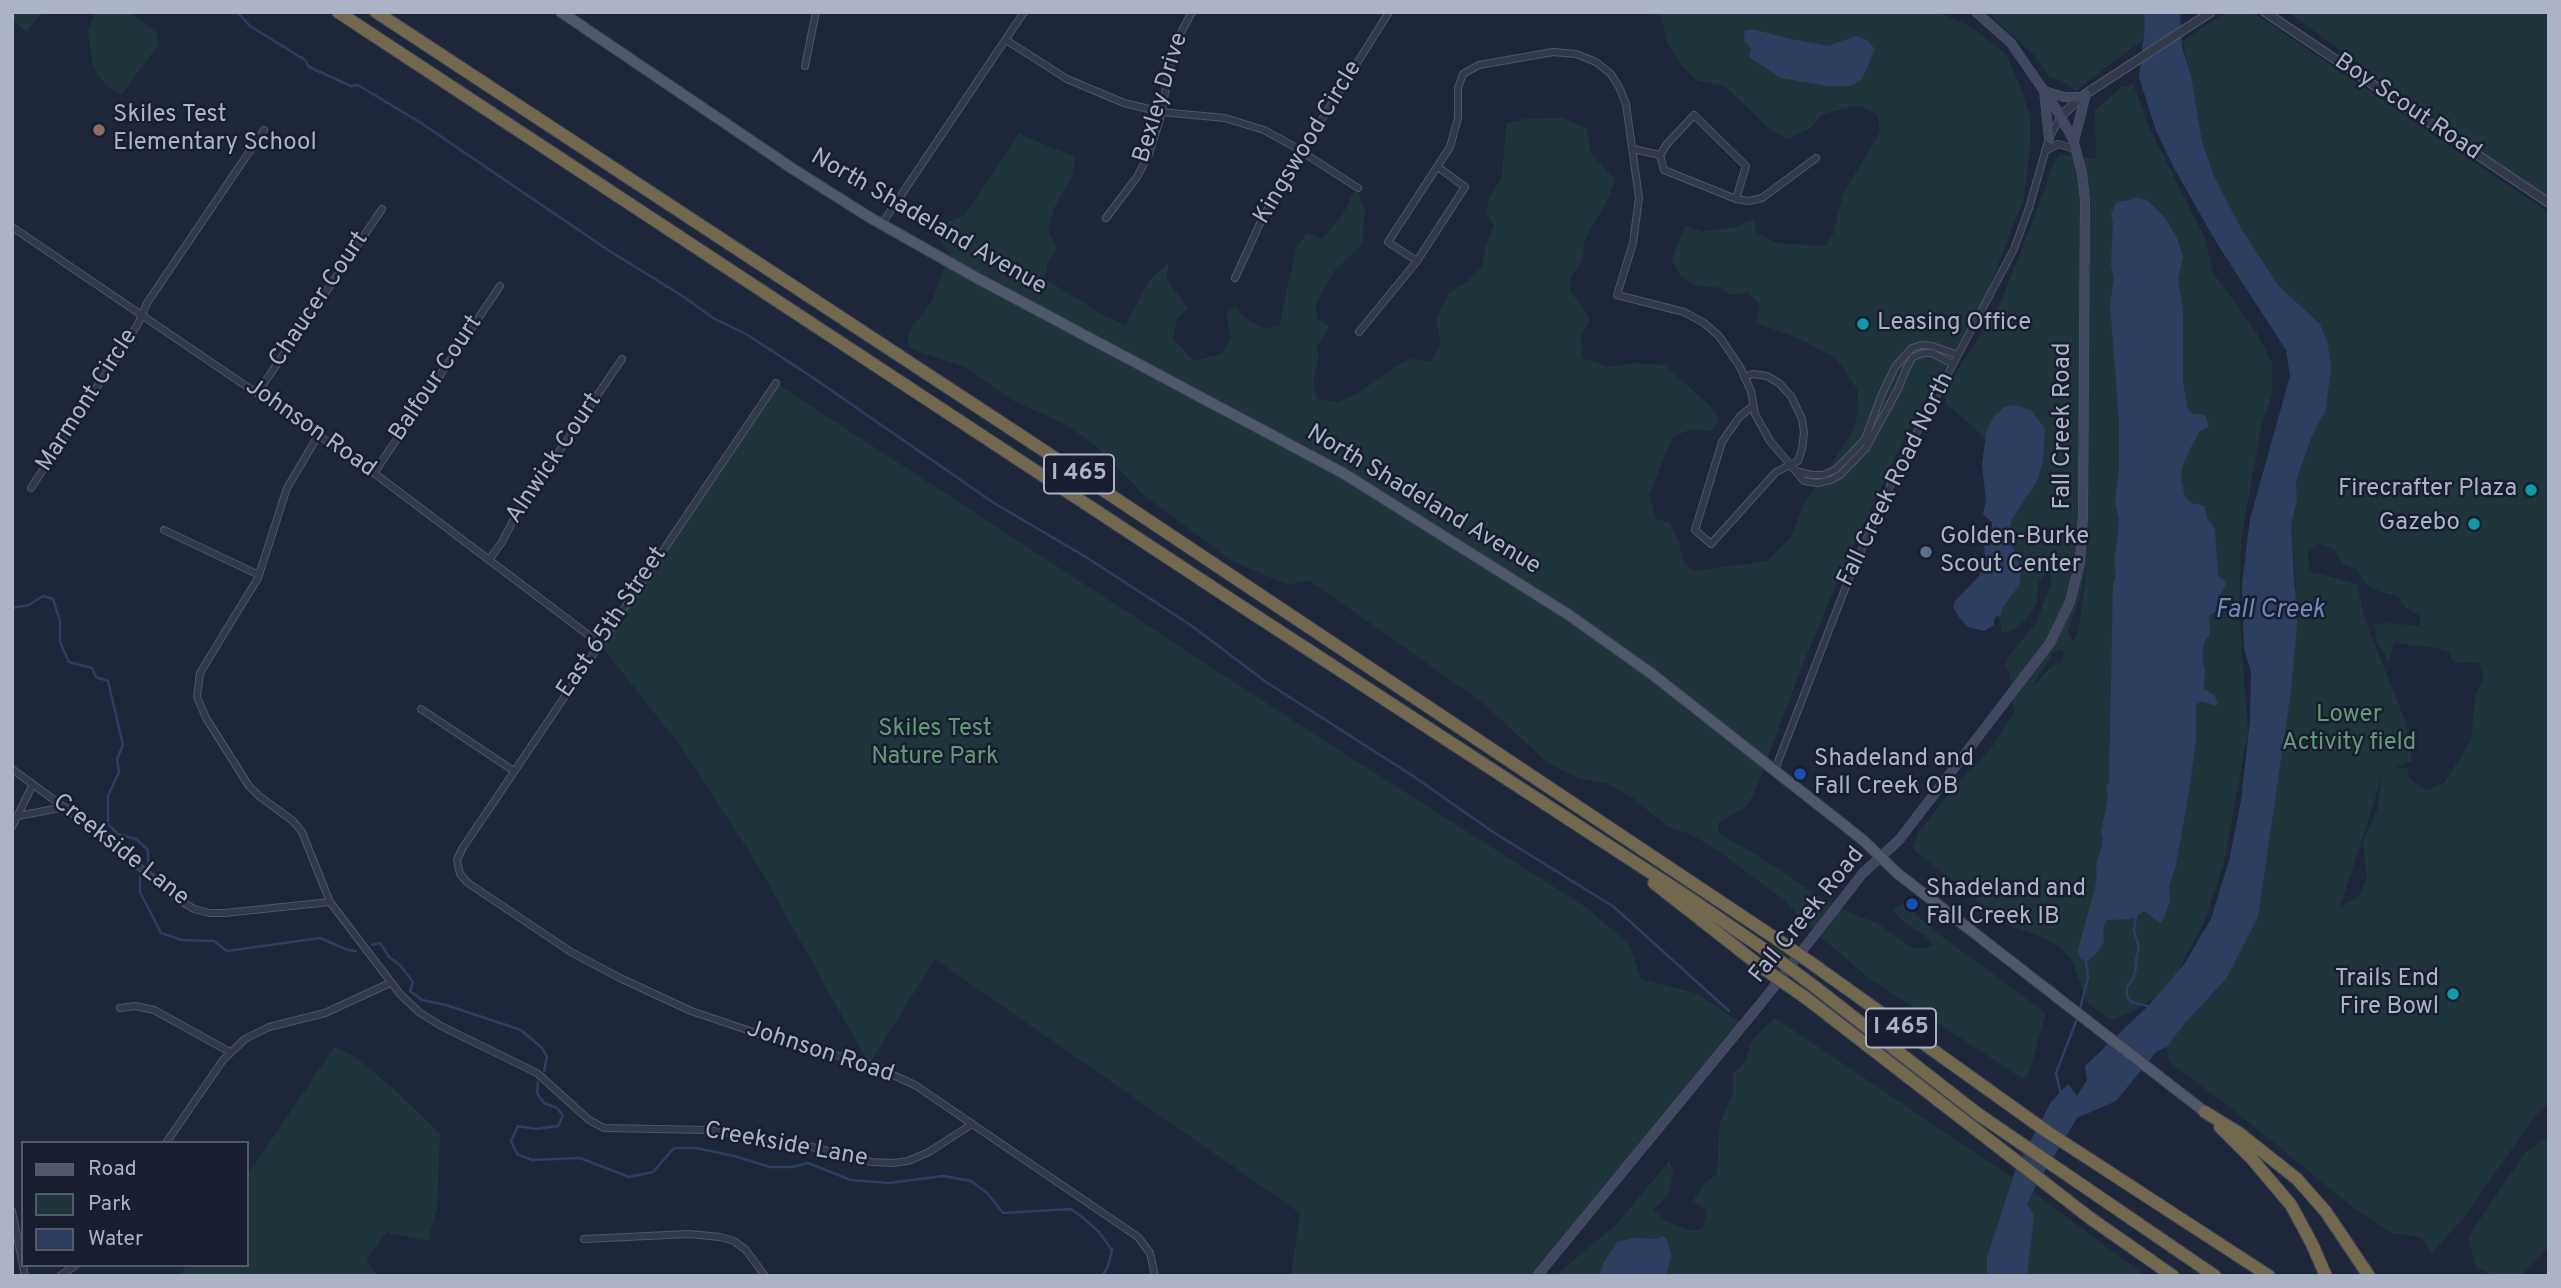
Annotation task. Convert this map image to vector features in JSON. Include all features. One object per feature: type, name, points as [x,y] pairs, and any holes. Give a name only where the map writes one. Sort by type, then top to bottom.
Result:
[{"type":"highway","name":"I 465","points":[[338,12],[1688,897],[1815,987],[1974,1120],[2074,1181],[2216,1276]]},
{"type":"highway","name":"I 465","points":[[376,12],[1043,450],[1778,940],[1988,1091],[2269,1276]]},
{"type":"highway","points":[[1610,848],[1929,1094],[1974,1120],[2090,1218],[2173,1276]]},
{"type":"highway","points":[[2205,1112],[2271,1180],[2291,1205],[2326,1276]]},
{"type":"highway","points":[[2205,1112],[2239,1133],[2291,1174],[2326,1212],[2369,1276]]},
{"type":"main road","name":"North Shadeland Avenue","points":[[561,12],[793,170],[881,225],[1355,480],[1602,638],[1652,674],[2205,1112]]},
{"type":"main road","name":"Fall Creek Road","points":[[1537,1276],[1744,1025],[1863,873],[1899,840],[2046,649],[2064,617],[2075,586],[2080,562],[2082,524],[2085,200],[2075,145],[2061,116],[2011,43],[1976,12]]},
{"type":"main road","points":[[2049,138],[2044,92],[2064,97],[2083,96],[2075,145]]},
{"type":"street","points":[[805,66],[816,12]]},
{"type":"street","points":[[881,225],[1024,12]]},
{"type":"street","name":"Bexley Drive","points":[[1107,218],[1144,165],[1154,140],[1172,56],[1192,12]]},
{"type":"street","name":"Kingswood Circle","points":[[1235,278],[1262,219],[1301,151],[1390,12]]},
{"type":"street","points":[[2061,116],[2083,96],[2211,12]]},
{"type":"street","name":"Boy Scout Road","points":[[2265,12],[2549,203]]},
{"type":"street","points":[[1006,40],[1081,86],[1124,103],[1161,112],[1206,115],[1246,123],[1277,136],[1358,188]]},
{"type":"street","points":[[1416,261],[1388,242],[1450,146],[1457,125],[1461,77],[1472,67],[1557,52],[1576,54],[1596,62],[1613,77],[1622,93],[1633,149],[1639,198],[1633,243],[1617,295],[1670,307],[1698,319],[1724,341],[1737,360],[1751,391],[1753,406],[1770,441],[1804,481],[1817,484],[1840,475],[1871,440],[1913,357],[1932,353],[1952,364]]},
{"type":"street","points":[[1736,198],[1746,166],[1694,115],[1660,155],[1664,170],[1736,198],[1749,201],[1762,198],[1816,158]]},
{"type":"street","name":"Fall Creek Road North","points":[[1774,772],[1872,524],[1911,441],[2014,249],[2049,138],[2061,116]]},
{"type":"street","name":"Marmont Circle","points":[[31,488],[143,314],[147,303],[264,130]]},
{"type":"street","points":[[2045,151],[2058,144],[2075,145]]},
{"type":"street","points":[[1633,149],[1660,155]]},
{"type":"street","points":[[1359,332],[1416,261],[1465,187],[1438,167]]},
{"type":"street","name":"Chaucer Court","points":[[258,392],[382,209]]},
{"type":"street","name":"Johnson Road","points":[[12,227],[319,434],[599,643]]},
{"type":"street","name":"Balfour Court","points":[[374,473],[500,286]]},
{"type":"street","points":[[1791,468],[1812,475],[1823,475],[1835,470],[1865,439],[1895,367],[1912,348],[1931,346],[1958,355]]},
{"type":"street","name":"Alnwick Court","points":[[489,560],[516,514],[622,359]]},
{"type":"street","points":[[1744,377],[1760,374],[1786,389],[1797,404],[1804,433],[1802,449],[1798,461],[1791,468],[1776,472],[1711,544],[1695,530],[1721,442],[1740,416],[1753,406]]},
{"type":"street","name":"East 65th Street","points":[[457,866],[462,849],[776,383]]},
{"type":"street","points":[[319,434],[287,488],[260,575],[203,666],[198,677],[197,697],[206,719],[249,786],[290,818],[302,832],[330,902]]},
{"type":"street","points":[[164,530],[260,575]]},
{"type":"street","points":[[421,709],[514,771]]},
{"type":"street","name":"Creekside Lane","points":[[12,769],[65,807],[194,909],[217,913],[330,902],[390,983],[419,1012],[441,1026],[537,1073],[589,1120],[604,1128],[708,1130],[796,1143],[871,1162],[893,1163],[908,1161],[929,1152],[972,1124]]},
{"type":"street","points":[[12,827],[33,784]]},
{"type":"street","points":[[18,816],[65,807]]},
{"type":"street","name":"Johnson Road","points":[[457,866],[468,883],[571,952],[606,971],[691,1011],[768,1037],[886,1070],[915,1085],[1138,1237],[1150,1253],[1155,1276]]},
{"type":"street","points":[[167,1141],[220,1063],[245,1039],[265,1028],[325,1013],[390,983]]},
{"type":"street","points":[[120,1008],[135,1006],[151,1009],[230,1052]]},
{"type":"street","points":[[12,1211],[21,1256]]},
{"type":"street","points":[[584,1239],[689,1234],[720,1237],[742,1246],[765,1276]]},
{"type":"green space","points":[[12,12],[43,12],[26,32],[12,19]]},
{"type":"green space","points":[[95,12],[130,12],[157,33],[158,45],[121,95],[106,85],[92,62],[88,31]]},
{"type":"green space","points":[[1616,12],[1939,12],[1971,27],[2007,55],[2020,86],[2030,116],[2024,198],[1982,306],[1911,424],[1846,561],[1800,671],[1757,787],[1747,806],[1718,823],[1718,832],[1816,895],[1877,923],[1914,949],[1934,946],[1893,910],[1903,903],[1937,933],[2046,1013],[2029,1073],[2023,1079],[1869,978],[1808,926],[1800,925],[1795,912],[1783,899],[1717,850],[1692,835],[1667,826],[1633,798],[1608,784],[1579,778],[1549,764],[1483,703],[1309,580],[1288,585],[1231,560],[1144,495],[1095,445],[1062,422],[1017,403],[966,368],[910,348],[907,339],[912,326],[925,312],[935,294],[949,253],[929,226],[944,224],[965,215],[1019,134],[1075,157],[1072,176],[1053,210],[1048,231],[1058,248],[1048,262],[1045,279],[1103,315],[1126,325],[1149,281],[1170,261],[1166,278],[1188,309],[1177,318],[1173,339],[1194,361],[1221,354],[1231,337],[1226,314],[1236,305],[1242,316],[1261,328],[1279,327],[1296,248],[1307,233],[1322,239],[1343,214],[1353,193],[1358,192],[1365,211],[1362,244],[1335,270],[1316,302],[1317,318],[1329,326],[1316,348],[1319,355],[1313,381],[1317,399],[1338,402],[1355,395],[1408,359],[1431,361],[1441,344],[1436,318],[1450,292],[1468,281],[1482,267],[1494,225],[1486,212],[1489,199],[1502,177],[1506,123],[1525,119],[1562,118],[1587,129],[1591,153],[1615,180],[1609,197],[1585,240],[1582,260],[1571,278],[1570,292],[1584,308],[1590,321],[1581,335],[1582,358],[1608,367],[1634,363],[1665,365],[1715,411],[1719,420],[1711,431],[1691,429],[1673,437],[1649,494],[1656,519],[1669,522],[1678,540],[1684,563],[1695,571],[1767,561],[1790,538],[1804,505],[1851,434],[1859,411],[1857,389],[1835,357],[1796,337],[1756,323],[1760,305],[1748,292],[1731,295],[1721,288],[1694,285],[1681,276],[1672,260],[1685,225],[1701,232],[1735,227],[1753,219],[1757,233],[1777,243],[1826,246],[1833,234],[1843,194],[1880,132],[1878,115],[1862,106],[1823,114],[1810,128],[1788,139],[1770,130],[1726,87],[1696,80],[1683,67],[1667,42],[1661,15]]},
{"type":"green space","points":[[1987,12],[2185,12],[2075,91],[2064,82],[2050,77],[2034,55]]},
{"type":"green space","name":"Lower Activity field","points":[[2227,12],[2249,12],[2260,17],[2549,213],[2549,1102],[2535,1116],[2464,1217],[2432,1253],[2422,1238],[2392,1233],[2355,1209],[2229,1106],[2169,1062],[2167,1047],[2184,1024],[2226,979],[2296,585],[2291,525],[2297,500],[2296,481],[2312,436],[2326,410],[2331,368],[2328,343],[2320,324],[2278,285],[2241,228],[2214,176],[2202,141],[2191,75],[2182,41]],"holes":[[[2319,543],[2335,550],[2343,565],[2357,569],[2365,583],[2378,591],[2397,596],[2404,606],[2420,616],[2419,626],[2390,623],[2375,625],[2376,639],[2389,663],[2394,643],[2437,648],[2449,653],[2454,663],[2478,662],[2484,678],[2475,696],[2471,741],[2444,783],[2426,791],[2409,778],[2407,768],[2395,768],[2412,761],[2406,723],[2364,617],[2357,584],[2309,571],[2308,553]],[[2382,777],[2377,810],[2363,843],[2367,878],[2358,898],[2340,907]]]},
{"type":"green space","points":[[2288,12],[2549,12],[2549,198],[2514,178]]},
{"type":"green space","points":[[2135,84],[2152,133],[2204,236],[2214,274],[2256,332],[2272,363],[2272,394],[2261,428],[2241,539],[2239,613],[2248,732],[2223,867],[2204,922],[2168,989],[2134,1011],[2111,1020],[2087,1002],[2072,960],[2060,947],[2040,936],[2007,925],[1913,849],[1918,833],[1957,784],[1991,749],[2014,713],[2009,671],[2005,667],[2008,657],[2036,623],[2052,582],[2049,570],[2039,581],[2036,605],[2025,620],[2012,630],[2002,633],[1998,612],[2003,464],[1976,429],[1946,404],[1944,391],[2001,302],[2052,166],[2060,154],[2096,159],[2095,111],[2121,87]],"holes":[[[2088,562],[2079,629],[2072,640],[2067,632],[2077,607]],[[2060,650],[2065,653],[2061,665],[2057,663],[2049,669],[2030,690],[2053,653]]]},
{"type":"green space","name":"Skiles Test Nature Park","points":[[776,383],[1320,738],[1587,908],[1629,944],[1641,979],[1698,994],[1744,1025],[1662,1117],[1532,1276],[1291,1276],[1300,1213],[935,959],[869,1064],[759,867],[682,748],[599,643]]},
{"type":"green space","points":[[1775,1018],[2013,1178],[1987,1257],[1987,1276],[1555,1276],[1618,1223],[1670,1160],[1673,1174],[1668,1195],[1653,1210],[1668,1222],[1692,1231],[1703,1228],[1707,1211],[1693,1201],[1703,1185],[1717,1174],[1720,1123],[1733,1094],[1733,1074],[1745,1062],[1752,1040]]},
{"type":"green space","points":[[335,1046],[355,1057],[393,1088],[440,1134],[437,1209],[428,1241],[387,1232],[366,1259],[378,1276],[180,1276],[186,1267],[248,1267],[248,1175]]},
{"type":"green space","points":[[2549,1135],[2548,1247],[2520,1276],[2492,1276],[2476,1267],[2468,1237],[2524,1154]]},
{"type":"green space","points":[[2033,1192],[2146,1276],[2027,1276],[2027,1206]]},
{"type":"water","name":"Fall Creek","points":[[2144,12],[2180,12],[2182,47],[2191,75],[2202,141],[2214,176],[2241,228],[2278,285],[2320,324],[2328,343],[2331,368],[2326,410],[2312,436],[2296,481],[2297,500],[2291,525],[2297,625],[2291,690],[2258,917],[2226,979],[2184,1024],[2167,1047],[2157,1051],[2116,1101],[2077,1118],[2027,1205],[2034,1215],[2027,1276],[1987,1276],[1987,1257],[2015,1171],[2051,1102],[2068,1084],[2077,1096],[2087,1080],[2085,1066],[2149,1005],[2185,963],[2211,919],[2229,861],[2241,801],[2250,720],[2251,672],[2244,649],[2242,584],[2250,519],[2290,376],[2286,350],[2216,242],[2156,131],[2139,77],[2145,27]]},
{"type":"water","points":[[1753,29],[1828,46],[1856,36],[1867,40],[1875,49],[1862,79],[1851,86],[1828,86],[1781,78],[1749,57],[1751,48],[1745,42],[1744,31]]},
{"type":"water","points":[[2136,197],[2148,201],[2163,215],[2177,238],[2183,257],[2178,280],[2183,308],[2183,380],[2187,407],[2192,414],[2205,415],[2209,426],[2200,431],[2191,447],[2182,467],[2181,480],[2185,497],[2192,503],[2204,506],[2207,518],[2215,529],[2218,576],[2227,582],[2218,599],[2217,611],[2209,615],[2210,635],[2204,642],[2202,659],[2205,669],[2204,689],[2214,695],[2218,703],[2216,706],[2201,701],[2196,705],[2196,741],[2190,785],[2176,865],[2169,887],[2170,901],[2163,920],[2160,923],[2144,911],[2131,919],[2107,920],[2103,928],[2104,941],[2096,954],[2086,962],[2080,958],[2078,950],[2097,880],[2096,864],[2102,847],[2101,832],[2108,798],[2106,787],[2109,782],[2113,585],[2116,576],[2114,565],[2119,521],[2115,501],[2119,471],[2119,421],[2110,303],[2114,278],[2111,265],[2111,213],[2117,202]]},
{"type":"water","points":[[2016,405],[2032,411],[2045,429],[2043,461],[2037,481],[2012,519],[2009,535],[2021,570],[2020,584],[2003,607],[2000,617],[1997,616],[1994,620],[1994,625],[1984,631],[1968,627],[1953,607],[1955,601],[1979,576],[1985,560],[1984,544],[1991,536],[1992,523],[1983,514],[1986,501],[1982,464],[1987,429],[1997,412],[2004,407]]},
{"type":"water","points":[[1662,1236],[1667,1239],[1671,1255],[1666,1276],[1599,1276],[1604,1262],[1617,1242],[1635,1238],[1656,1239]]},
{"type":"waterway","points":[[237,12],[250,26],[305,60],[309,67],[351,86],[358,85],[421,123],[608,250],[713,318],[746,334],[994,503],[1086,557],[1192,626],[1266,682],[1413,776],[1493,832],[1614,907],[1729,1011]]},
{"type":"waterway","points":[[12,608],[29,605],[43,596],[53,599],[60,621],[60,642],[69,662],[92,668],[96,677],[108,681],[123,745],[117,759],[119,772],[108,796],[108,824],[118,834],[136,839],[148,850],[148,863]]},
{"type":"waterway","points":[[140,876],[140,892],[161,933],[182,940],[214,941],[227,951],[320,938],[356,951]]},
{"type":"waterway","points":[[2136,916],[2134,931],[2139,947],[2133,979],[2127,987],[2127,996],[2131,1002],[2151,1007]]},
{"type":"waterway","points":[[372,945],[380,943],[389,957],[400,965],[413,982],[410,991],[422,1000],[446,1005],[521,1030],[542,1048],[547,1057],[544,1071]]},
{"type":"waterway","points":[[2080,1009],[2088,978],[2086,962]]},
{"type":"waterway","points":[[2061,1095],[2056,1073],[2077,1019]]},
{"type":"waterway","points":[[538,1082],[537,1093],[544,1103],[557,1108],[563,1116],[558,1126],[536,1129],[518,1126],[511,1141],[517,1154],[532,1160],[580,1158],[629,1177],[653,1172],[674,1148],[696,1148],[770,1167],[793,1167],[808,1163],[851,1180],[889,1183],[943,1176],[971,1181],[987,1193],[1003,1213],[1071,1209],[1099,1232],[1112,1250],[1102,1276]]},
{"type":"place","name":"Skiles Test Elementary School","points":[[99,130]]},
{"type":"place","name":"Leasing Office","points":[[1863,324]]},
{"type":"place","name":"Firecrafter Plaza","points":[[2531,490]]},
{"type":"place","name":"Gazebo","points":[[2474,524]]},
{"type":"place","name":"Golden-Burke Scout Center","points":[[1926,552]]},
{"type":"place","name":"Shadeland and Fall Creek OB","points":[[1800,774]]},
{"type":"place","name":"Shadeland and Fall Creek IB","points":[[1912,904]]},
{"type":"place","name":"Trails End Fire Bowl","points":[[2453,994]]}]
